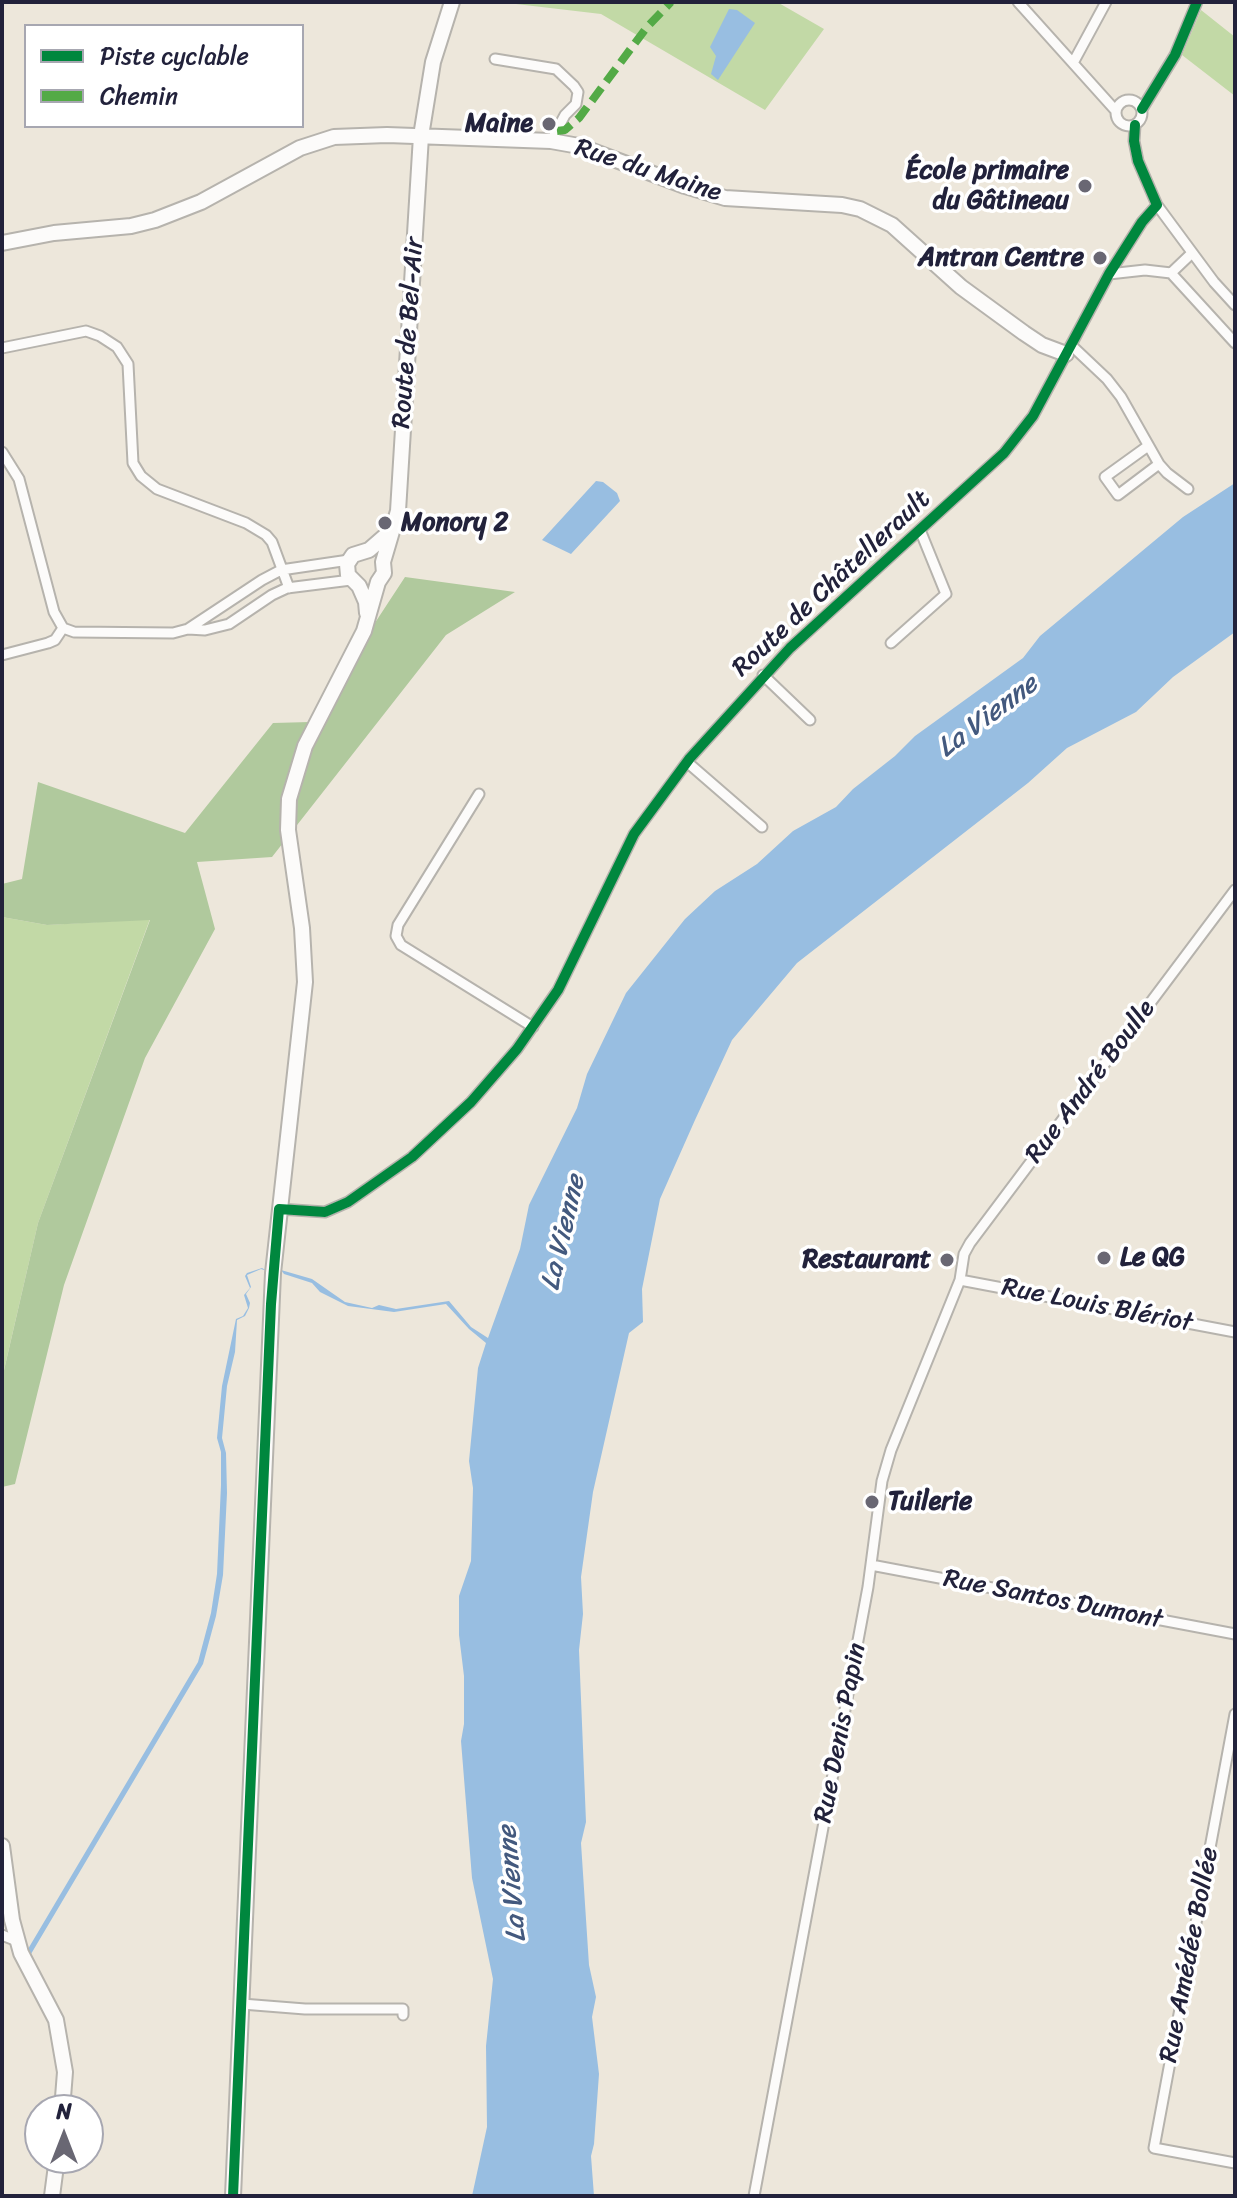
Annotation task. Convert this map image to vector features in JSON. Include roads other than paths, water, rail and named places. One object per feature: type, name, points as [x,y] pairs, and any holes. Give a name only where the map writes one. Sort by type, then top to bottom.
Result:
[{"type":"street","name":"Route de Bel-Air","points":[[383,562],[399,502],[421,136],[433,62],[452,2]]},
{"type":"street","points":[[1018,2],[1104,96],[1118,106]]},
{"type":"street","points":[[1073,63],[1106,2]]},
{"type":"street","points":[[1130,125],[1141,118],[1142,109],[1175,55],[1197,2]]},
{"type":"street","points":[[495,59],[548,66],[556,69],[574,86],[578,98],[576,104],[565,115],[551,141]]},
{"type":"street","points":[[1118,106],[1151,96]]},
{"type":"street","points":[[1134,100],[1142,109]]},
{"type":"street","points":[[1118,106],[1119,121],[1130,125]]},
{"type":"street","points":[[1130,125],[1141,171],[1157,205],[1235,305]]},
{"type":"street","name":"Rue du Maine","points":[[2,243],[155,220],[201,202],[318,141],[356,135],[551,141],[579,146],[725,198],[842,205],[860,209],[892,225],[961,287],[1024,333],[1042,345],[1069,350]]},
{"type":"street","name":"Route de Châtellerault","points":[[279,1209],[312,1213],[335,1209],[399,1166],[471,1102],[533,1027],[577,955],[634,834],[687,762],[763,675],[1004,453],[1033,416],[1109,274],[1142,222],[1157,205]]},
{"type":"street","points":[[1171,273],[1192,253]]},
{"type":"street","points":[[1109,274],[1145,270],[1171,273],[1235,343]]},
{"type":"street","points":[[2,348],[86,331],[117,347],[128,364],[133,463],[141,476],[157,489],[246,523],[266,535],[272,542],[289,588]]},
{"type":"street","points":[[1069,350],[1107,379],[1121,397],[1159,464],[1188,489]]},
{"type":"street","points":[[1148,446],[1105,477],[1118,495],[1159,464]]},
{"type":"street","points":[[2,452],[19,479],[54,612],[63,628],[74,632],[173,633],[188,629],[205,630],[229,624],[272,595],[289,588],[355,583],[369,587],[378,582]]},
{"type":"street","points":[[369,550],[393,529]]},
{"type":"street","points":[[891,643],[946,594],[920,530]]},
{"type":"street","points":[[233,2196],[271,1304],[305,982],[302,928],[288,830],[289,799],[305,746],[367,622],[378,582],[384,573],[378,554],[369,550],[358,551],[349,560],[347,570],[366,602],[367,622]]},
{"type":"street","points":[[188,629],[281,570],[349,560]]},
{"type":"street","points":[[2,655],[55,640],[63,628]]},
{"type":"street","points":[[763,675],[810,720]]},
{"type":"street","points":[[687,762],[762,827]]},
{"type":"street","points":[[479,794],[398,925],[396,936],[401,945],[533,1027]]},
{"type":"street","name":"Rue André Boulle","points":[[960,1280],[964,1254],[970,1243],[1235,890]]},
{"type":"street","name":"Rue Louis Blériot","points":[[960,1280],[1235,1332]]},
{"type":"street","name":"Rue Denis Papin","points":[[754,2196],[871,1565],[885,1470],[960,1280]]},
{"type":"street","name":"Rue Santos Dumont","points":[[871,1565],[1235,1634]]},
{"type":"street","name":"Rue Amédée Bollée","points":[[1235,1714],[1154,2148],[1235,2163]]},
{"type":"street","points":[[2,1846],[17,1941],[56,2020],[65,2072],[63,2094]]},
{"type":"street","points":[[2,1935],[17,1941]]},
{"type":"street","points":[[242,2004],[305,2009],[403,2009],[403,2015]]},
{"type":"street","points":[[52,2196],[55,2174]]},
{"type":"water","points":[[729,9],[737,10],[755,23],[718,80],[711,74],[716,56],[710,47]]},
{"type":"water","points":[[596,481],[603,482],[617,493],[620,501],[571,554],[542,540]]},
{"type":"water","name":"La Vienne","points":[[1235,483],[1235,632],[1173,677],[1136,712],[1067,748],[1028,783],[797,963],[732,1040],[695,1120],[660,1199],[642,1289],[643,1322],[629,1333],[593,1492],[581,1577],[583,1614],[579,1650],[586,1822],[581,1843],[589,1965],[596,1997],[592,2017],[599,2074],[591,2156],[594,2196],[472,2196],[487,2127],[486,2046],[493,1979],[472,1878],[461,1741],[464,1676],[459,1635],[459,1596],[471,1561],[473,1488],[469,1461],[478,1368],[486,1343],[446,1304],[394,1312],[348,1306],[320,1292],[312,1283],[284,1274],[281,1270],[312,1279],[345,1302],[372,1308],[379,1305],[396,1309],[449,1301],[471,1327],[488,1338],[520,1249],[529,1205],[577,1108],[587,1074],[626,993],[685,919],[715,891],[757,864],[793,831],[836,807],[915,736],[1023,658],[1040,636],[1183,517]]},
{"type":"water","points":[[262,1268],[267,1271],[261,1269],[247,1275],[251,1287],[246,1294],[250,1303],[245,1316],[237,1320],[235,1352],[227,1386],[222,1438],[226,1453],[227,1493],[223,1575],[203,1664],[31,1954],[28,1949],[198,1662],[217,1574],[221,1452],[217,1438],[222,1386],[236,1319],[243,1316],[248,1308],[244,1295],[250,1288],[245,1276],[247,1273]]},
{"type":"place","name":"Maine","points":[[549,124]]},
{"type":"place","name":"École primaire du Gâtineau","points":[[1085,186]]},
{"type":"place","name":"Antran Centre","points":[[1100,258]]},
{"type":"place","name":"Monory 2","points":[[385,523]]},
{"type":"place","name":"Le QG","points":[[1104,1258]]},
{"type":"place","name":"Restaurant","points":[[947,1260]]},
{"type":"place","name":"Tuilerie","points":[[872,1502]]}]
